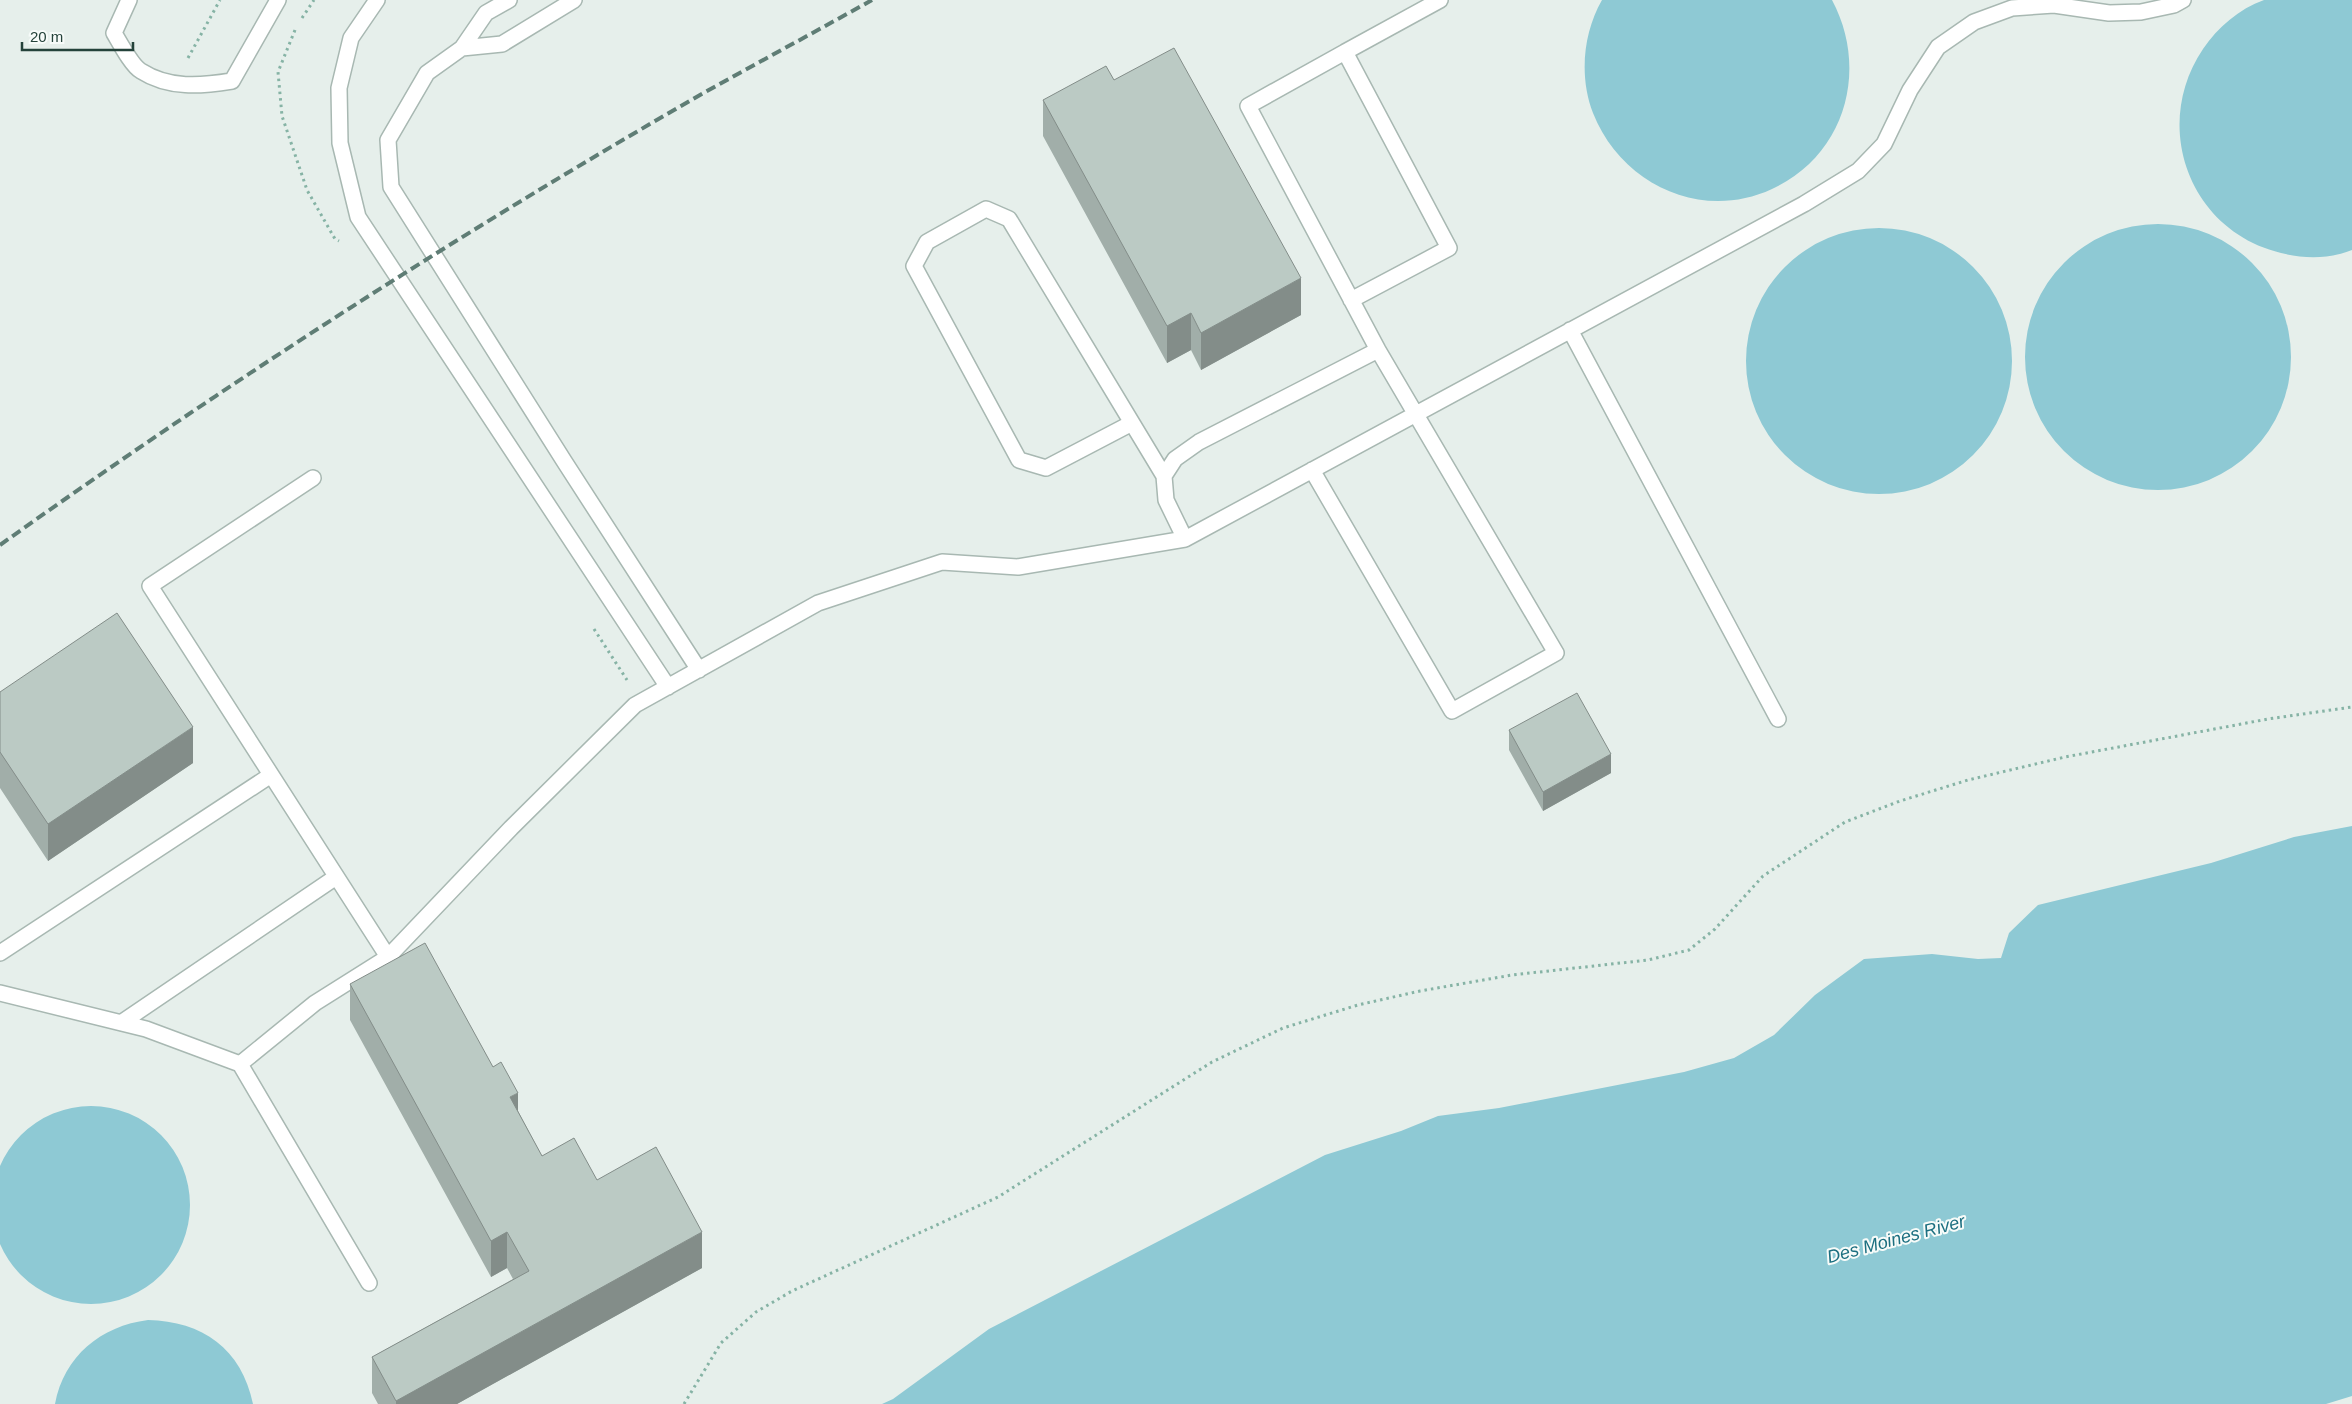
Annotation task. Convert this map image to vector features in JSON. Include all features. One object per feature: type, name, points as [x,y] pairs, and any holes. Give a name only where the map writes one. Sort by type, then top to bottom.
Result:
[{"type":"lane","points":[[129,0],[114,33],[140,71],[174,84],[202,86],[232,81],[278,0]]},
{"type":"lane","points":[[377,0],[351,38],[339,88],[340,143],[358,217],[668,687]]},
{"type":"lane","points":[[509,0],[486,13],[462,48],[427,73],[388,140],[391,187],[699,670]]},
{"type":"lane","points":[[462,48],[502,44],[574,0]]},
{"type":"lane","points":[[1312,470],[1452,711],[1556,652],[1378,350],[1248,106],[1440,0]]},
{"type":"lane","points":[[240,1064],[315,1003],[388,957],[511,828],[635,706],[818,603],[942,562],[1018,567],[1185,539],[1804,204],[1858,171],[1884,144],[1910,90],[1938,48],[1974,22],[2012,8],[2054,4],[2109,13],[2141,12],[2174,5],[2183,0]]},
{"type":"lane","points":[[1345,52],[1449,248],[1351,300]]},
{"type":"lane","points":[[1132,423],[1046,468],[1019,460],[914,266],[927,242],[986,209],[1009,219],[1164,476],[1166,500],[1185,539]]},
{"type":"lane","points":[[1570,330],[1778,718]]},
{"type":"lane","points":[[1164,476],[1176,459],[1199,442],[1378,350]]},
{"type":"lane","points":[[313,478],[150,586],[388,957]]},
{"type":"lane","points":[[0,953],[271,775]]},
{"type":"lane","points":[[121,1023],[336,877]]},
{"type":"lane","points":[[0,993],[146,1029],[240,1064],[369,1283]]},
{"type":"path","points":[[174,84],[220,0]]},
{"type":"path","points":[[684,1404],[721,1343],[756,1312],[792,1291],[998,1197],[1212,1062],[1283,1028],[1358,1005],[1420,991],[1512,975],[1648,960],[1689,950],[1715,928],[1763,876],[1845,822],[1900,801],[1968,780],[2065,757],[2268,719],[2352,707]]},
{"type":"water","points":[[1602,0],[1832,0],[1843,27],[1849,54],[1849,81],[1844,108],[1833,132],[1818,155],[1797,174],[1772,189],[1745,198],[1718,201],[1692,198],[1666,190],[1643,177],[1623,159],[1606,138],[1593,113],[1589,99],[1586,85],[1585,55],[1591,27]]},
{"type":"water","points":[[2264,0],[2352,0],[2352,250],[2343,253],[2317,257],[2299,256],[2281,253],[2249,241],[2223,223],[2202,199],[2188,172],[2181,142],[2180,110],[2188,79],[2203,49],[2215,33],[2246,8]]},
{"type":"water","points":[[2158,224],[2184,227],[2209,234],[2232,246],[2252,263],[2269,283],[2281,306],[2288,331],[2291,357],[2288,383],[2281,408],[2269,431],[2252,451],[2232,468],[2209,480],[2184,487],[2158,490],[2132,487],[2107,480],[2084,468],[2064,451],[2047,431],[2035,408],[2028,383],[2025,357],[2028,331],[2035,306],[2047,283],[2064,263],[2084,246],[2107,234],[2132,227]]},
{"type":"water","points":[[1879,228],[1905,231],[1930,238],[1953,250],[1973,267],[1990,287],[2002,310],[2009,335],[2012,361],[2009,387],[2002,412],[1990,435],[1973,455],[1953,472],[1930,484],[1905,491],[1879,494],[1853,491],[1828,484],[1805,472],[1785,455],[1768,435],[1756,412],[1749,387],[1746,361],[1749,335],[1756,310],[1768,287],[1785,267],[1805,250],[1828,238],[1853,231]]},
{"type":"water","name":"Des Moines River","points":[[2352,826],[2352,1396],[2326,1404],[882,1404],[893,1399],[989,1329],[1325,1155],[1401,1131],[1438,1116],[1499,1108],[1684,1072],[1734,1058],[1774,1035],[1815,995],[1864,959],[1932,954],[1978,959],[2001,958],[2009,933],[2038,905],[2211,863],[2294,837]]},
{"type":"water","points":[[81,1106],[101,1106],[129,1113],[154,1128],[168,1142],[183,1167],[190,1195],[190,1215],[183,1243],[168,1268],[154,1282],[129,1297],[120,1300],[101,1304],[81,1304],[53,1297],[28,1282],[14,1268],[-1,1243],[-4,1234],[-8,1215],[-8,1195],[-1,1167],[14,1142],[28,1128],[53,1113],[62,1110]]},
{"type":"water","points":[[148,1320],[186,1326],[217,1342],[240,1368],[248,1385],[253,1404],[55,1404],[67,1371],[87,1346],[115,1329],[131,1323]]},
{"type":"building","points":[[1174,48],[1301,278],[1201,333],[1191,313],[1167,326],[1043,100],[1106,66],[1114,80]]},
{"type":"building","points":[[117,613],[193,727],[48,824],[0,752],[0,692]]},
{"type":"building","points":[[1577,693],[1611,754],[1543,792],[1509,730]]},
{"type":"building","points":[[425,943],[493,1067],[501,1062],[518,1093],[510,1097],[542,1156],[574,1138],[597,1180],[656,1147],[702,1232],[396,1401],[372,1357],[529,1271],[507,1232],[491,1241],[350,984]]},
{"type":"railway","points":[[0,545],[171,426],[345,311],[610,147],[872,0]]}]
